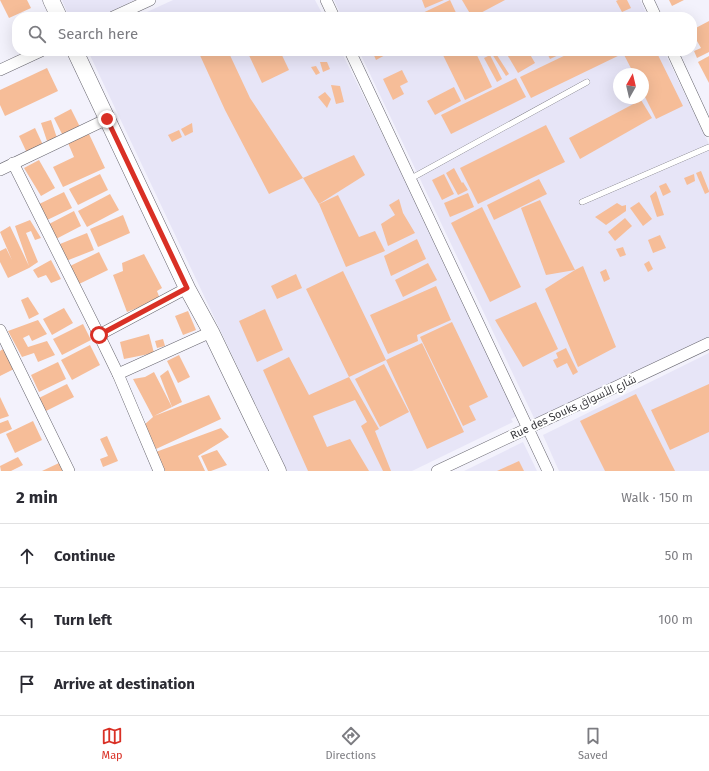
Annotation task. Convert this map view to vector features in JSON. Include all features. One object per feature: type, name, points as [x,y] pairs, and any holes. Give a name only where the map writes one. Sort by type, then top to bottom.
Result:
[{"type":"main road","points":[[51,0],[57,12]]},
{"type":"main road","points":[[77,56],[187,288],[211,332],[278,471]]},
{"type":"street","points":[[125,12],[150,0]]},
{"type":"street","points":[[326,0],[332,12]]},
{"type":"street","points":[[648,0],[654,12]]},
{"type":"street","points":[[0,70],[30,56]]},
{"type":"street","points":[[352,56],[548,471]]},
{"type":"street","points":[[674,56],[709,131]]},
{"type":"street","points":[[0,170],[107,119]]},
{"type":"street","points":[[13,163],[118,374],[159,471]]},
{"type":"street","points":[[99,335],[187,288]]},
{"type":"street","points":[[0,330],[69,471]]},
{"type":"street","points":[[118,374],[211,332]]},
{"type":"street","name":"Rue des Souks شارع الأسواق","points":[[437,471],[709,343]]},
{"type":"lane","points":[[410,179],[588,82]]},
{"type":"lane","points":[[582,202],[709,147]]},
{"type":"shaded area","points":[[62,0],[135,0],[110,12],[67,12]]},
{"type":"shaded area","points":[[173,0],[315,0],[321,12],[147,12]]},
{"type":"shaded area","points":[[334,0],[640,0],[646,12],[340,12]]},
{"type":"shaded area","points":[[90,56],[343,56],[521,414],[511,419],[513,422],[412,471],[287,471]]},
{"type":"shaded area","points":[[361,56],[666,56],[709,144],[709,338],[535,420]]},
{"type":"shaded area","points":[[709,353],[709,471],[559,471],[543,435]]},
{"type":"shaded area","points":[[523,442],[537,471],[464,471]]},
{"type":"building","points":[[0,0],[27,0],[31,8],[22,12],[12,12],[12,17],[9,18]]},
{"type":"building","points":[[422,0],[444,0],[425,8]]},
{"type":"building","points":[[450,0],[456,12],[425,12]]},
{"type":"building","points":[[462,0],[505,0],[482,12],[469,12]]},
{"type":"building","points":[[627,0],[631,8],[622,12],[616,1]]},
{"type":"building","points":[[669,0],[684,0],[672,6]]},
{"type":"building","points":[[709,21],[709,52],[697,58],[697,50],[701,48],[697,41],[697,27]]},
{"type":"building","points":[[200,56],[230,56],[250,98],[303,178],[269,194],[225,110]]},
{"type":"building","points":[[249,56],[282,56],[289,70],[262,83]]},
{"type":"building","points":[[374,56],[383,56],[376,60]]},
{"type":"building","points":[[443,56],[477,56],[492,87],[465,100]]},
{"type":"building","points":[[490,56],[502,79],[497,82],[484,58]]},
{"type":"building","points":[[493,56],[498,56],[509,74],[506,76]]},
{"type":"building","points":[[508,56],[531,56],[535,63],[518,73]]},
{"type":"building","points":[[548,56],[556,56],[550,59]]},
{"type":"building","points":[[564,56],[618,56],[531,98],[520,77]]},
{"type":"building","points":[[625,56],[658,56],[683,106],[656,119],[648,104],[649,68],[631,68]]},
{"type":"building","points":[[709,56],[709,83],[698,62]]},
{"type":"building","points":[[320,62],[327,62],[330,69],[323,72]]},
{"type":"building","points":[[316,66],[320,73],[316,75],[311,67]]},
{"type":"building","points":[[47,68],[58,91],[5,116],[0,105],[0,90]]},
{"type":"building","points":[[402,70],[408,82],[400,86],[404,94],[393,100],[383,79]]},
{"type":"building","points":[[516,78],[526,97],[451,134],[441,115]]},
{"type":"building","points":[[331,85],[340,86],[344,102],[336,104]]},
{"type":"building","points":[[454,87],[461,101],[435,115],[427,101]]},
{"type":"building","points":[[325,92],[331,99],[327,108],[318,97]]},
{"type":"building","points":[[633,104],[643,104],[652,118],[580,159],[569,138]]},
{"type":"building","points":[[71,109],[80,127],[63,136],[54,118]]},
{"type":"building","points":[[51,120],[57,138],[47,141],[41,123]]},
{"type":"building","points":[[192,123],[193,132],[185,136],[181,129]]},
{"type":"building","points":[[546,125],[565,162],[478,204],[460,168]]},
{"type":"building","points":[[35,128],[43,145],[27,153],[19,136]]},
{"type":"building","points":[[179,130],[182,137],[172,142],[168,135]]},
{"type":"building","points":[[89,134],[105,168],[63,187],[53,167],[74,157],[68,143]]},
{"type":"building","points":[[354,155],[365,175],[319,204],[303,178]]},
{"type":"building","points":[[39,160],[55,188],[41,196],[24,168]]},
{"type":"building","points":[[454,168],[462,183],[463,182],[468,190],[458,195],[446,173]]},
{"type":"building","points":[[701,171],[709,191],[705,194],[696,173]]},
{"type":"building","points":[[100,174],[108,190],[78,205],[69,189]]},
{"type":"building","points":[[444,174],[454,194],[442,200],[432,180]]},
{"type":"building","points":[[694,174],[695,181],[687,185],[684,178]]},
{"type":"building","points":[[539,179],[547,194],[494,220],[487,205]]},
{"type":"building","points":[[666,183],[671,192],[663,196],[659,186]]},
{"type":"building","points":[[656,191],[664,215],[657,217],[650,196]]},
{"type":"building","points":[[64,192],[72,208],[43,222],[35,206]]},
{"type":"building","points":[[468,193],[474,207],[450,217],[444,203]]},
{"type":"building","points":[[110,194],[119,210],[87,227],[78,211]]},
{"type":"building","points":[[338,195],[359,237],[375,231],[385,251],[346,267],[319,204]]},
{"type":"building","points":[[399,199],[403,213],[415,233],[388,246],[381,224],[395,215],[389,205]]},
{"type":"building","points":[[540,200],[575,270],[546,275],[521,208]]},
{"type":"building","points":[[639,202],[652,219],[643,226],[630,208]]},
{"type":"building","points":[[617,203],[622,206],[626,205],[626,211],[606,225],[595,217]]},
{"type":"building","points":[[482,207],[521,287],[490,302],[451,223]]},
{"type":"building","points":[[74,211],[81,226],[56,239],[49,224]]},
{"type":"building","points":[[123,215],[130,233],[98,247],[90,229]]},
{"type":"building","points":[[625,218],[632,226],[615,241],[608,232]]},
{"type":"building","points":[[30,220],[41,238],[35,240],[31,231],[26,233],[38,262],[8,278],[0,262],[0,251],[6,248],[12,260],[0,232],[10,226],[29,266],[15,226]]},
{"type":"building","points":[[87,233],[94,250],[66,261],[60,244]]},
{"type":"building","points":[[660,235],[666,248],[653,253],[648,240]]},
{"type":"building","points":[[417,239],[426,259],[391,276],[384,256]]},
{"type":"building","points":[[623,247],[626,255],[620,257],[616,249]]},
{"type":"building","points":[[99,252],[108,270],[77,285],[68,267]]},
{"type":"building","points":[[144,254],[162,288],[157,291],[160,299],[127,312],[113,275],[123,271],[122,263]]},
{"type":"building","points":[[51,260],[61,279],[51,283],[46,275],[38,278],[33,270]]},
{"type":"building","points":[[649,261],[653,269],[648,272],[644,264]]},
{"type":"building","points":[[428,263],[437,280],[403,297],[395,280]]},
{"type":"building","points":[[583,266],[616,347],[578,367],[545,289]]},
{"type":"building","points":[[606,269],[610,279],[604,282],[600,272]]},
{"type":"building","points":[[343,271],[386,360],[349,377],[306,289]]},
{"type":"building","points":[[296,274],[302,288],[277,299],[271,286]]},
{"type":"building","points":[[436,286],[451,320],[417,335],[418,341],[388,354],[370,315]]},
{"type":"building","points":[[28,297],[39,314],[29,319],[21,300]]},
{"type":"building","points":[[536,302],[558,349],[523,367],[495,320]]},
{"type":"building","points":[[64,308],[73,323],[52,335],[43,319]]},
{"type":"building","points":[[265,309],[283,350],[257,362],[239,321]]},
{"type":"building","points":[[188,311],[196,330],[183,335],[175,316]]},
{"type":"building","points":[[38,320],[47,334],[32,341],[29,335],[23,338],[28,347],[47,341],[55,355],[38,362],[34,353],[22,357],[8,331]]},
{"type":"building","points":[[452,322],[488,397],[469,406],[476,420],[463,426],[420,337]]},
{"type":"building","points":[[83,324],[91,340],[62,355],[53,339]]},
{"type":"building","points":[[149,334],[154,353],[124,359],[120,342]]},
{"type":"building","points":[[163,339],[165,346],[157,348],[155,341]]},
{"type":"building","points":[[422,343],[464,432],[427,449],[386,360]]},
{"type":"building","points":[[90,345],[100,365],[72,380],[61,360]]},
{"type":"building","points":[[566,348],[578,372],[573,375],[567,363],[557,368],[553,360],[558,358],[556,353]]},
{"type":"building","points":[[3,349],[14,369],[0,376],[0,351]]},
{"type":"building","points":[[179,355],[190,377],[178,383],[167,361]]},
{"type":"building","points":[[289,357],[309,395],[349,377],[379,429],[375,431],[391,471],[383,471],[361,426],[367,422],[355,400],[313,416],[327,447],[350,439],[369,471],[308,471],[263,370]]},
{"type":"building","points":[[58,362],[66,379],[39,392],[31,375]]},
{"type":"building","points":[[384,364],[409,412],[380,427],[355,379]]},
{"type":"building","points":[[168,370],[182,402],[172,407],[160,376]]},
{"type":"building","points":[[154,372],[172,407],[154,416],[209,395],[221,419],[156,449],[144,425],[153,417],[133,379],[145,377]]},
{"type":"building","points":[[67,384],[74,397],[44,412],[37,399]]},
{"type":"building","points":[[709,384],[709,432],[670,450],[651,410]]},
{"type":"building","points":[[636,394],[675,471],[605,471],[580,421]]},
{"type":"building","points":[[0,397],[9,416],[0,419]]},
{"type":"building","points":[[8,420],[12,429],[0,434],[0,423]]},
{"type":"building","points":[[33,421],[42,440],[15,453],[6,434]]},
{"type":"building","points":[[221,428],[229,437],[198,456],[205,471],[165,471],[153,453]]},
{"type":"building","points":[[107,436],[118,461],[103,467],[100,459],[108,456],[100,439]]},
{"type":"building","points":[[217,450],[227,465],[208,471],[201,456]]},
{"type":"building","points":[[18,457],[23,465],[11,471],[1,471],[0,466]]},
{"type":"building","points":[[519,461],[524,471],[497,471]]},
{"type":"building","points":[[59,463],[63,471],[42,471]]},
{"type":"route","points":[[99,335],[187,288],[107,119]]}]
